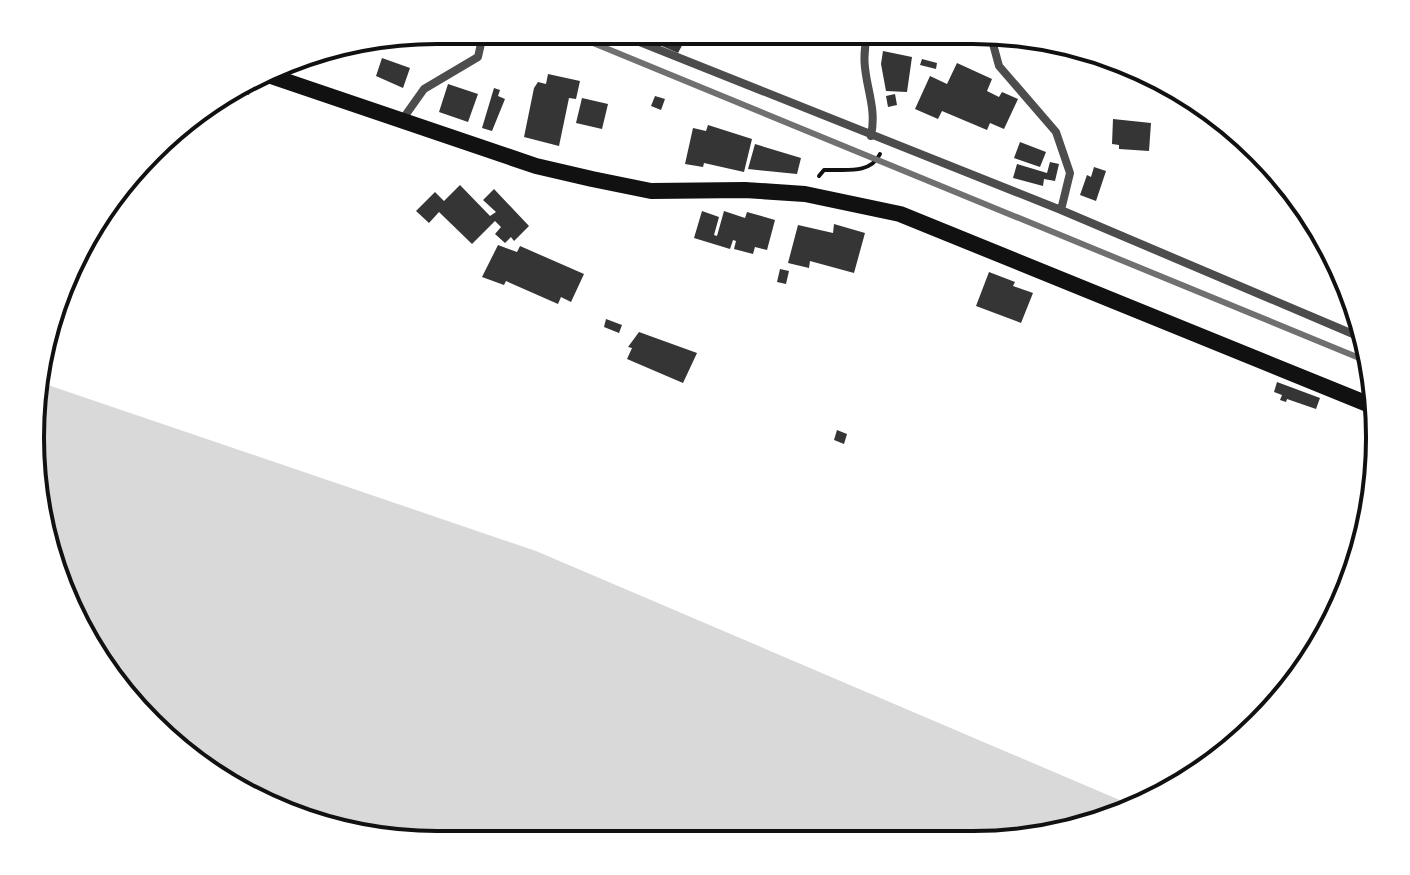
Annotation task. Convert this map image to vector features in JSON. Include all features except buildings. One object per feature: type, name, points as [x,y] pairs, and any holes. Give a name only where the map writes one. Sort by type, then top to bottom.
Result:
[{"type":"main road","points":[[278,78],[536,166],[651,191],[745,190],[805,194],[900,214],[1364,403]]},
{"type":"street","points":[[402,120],[424,89],[478,57],[481,44]]},
{"type":"street","points":[[644,44],[1061,210],[1352,334]]},
{"type":"street","points":[[865,44],[861,56],[874,120],[871,136]]},
{"type":"street","points":[[993,45],[999,66],[1056,132],[1070,173],[1061,210]]},
{"type":"path","points":[[805,194],[824,170],[874,165],[885,142]]},
{"type":"shaded area","points":[[47,385],[536,551],[1122,801],[1074,818],[998,830],[438,831],[386,828],[336,818],[287,801],[219,765],[178,733],[125,677],[97,634],[65,564],[47,489],[44,438]]},
{"type":"railway","points":[[596,44],[1357,357]]}]
